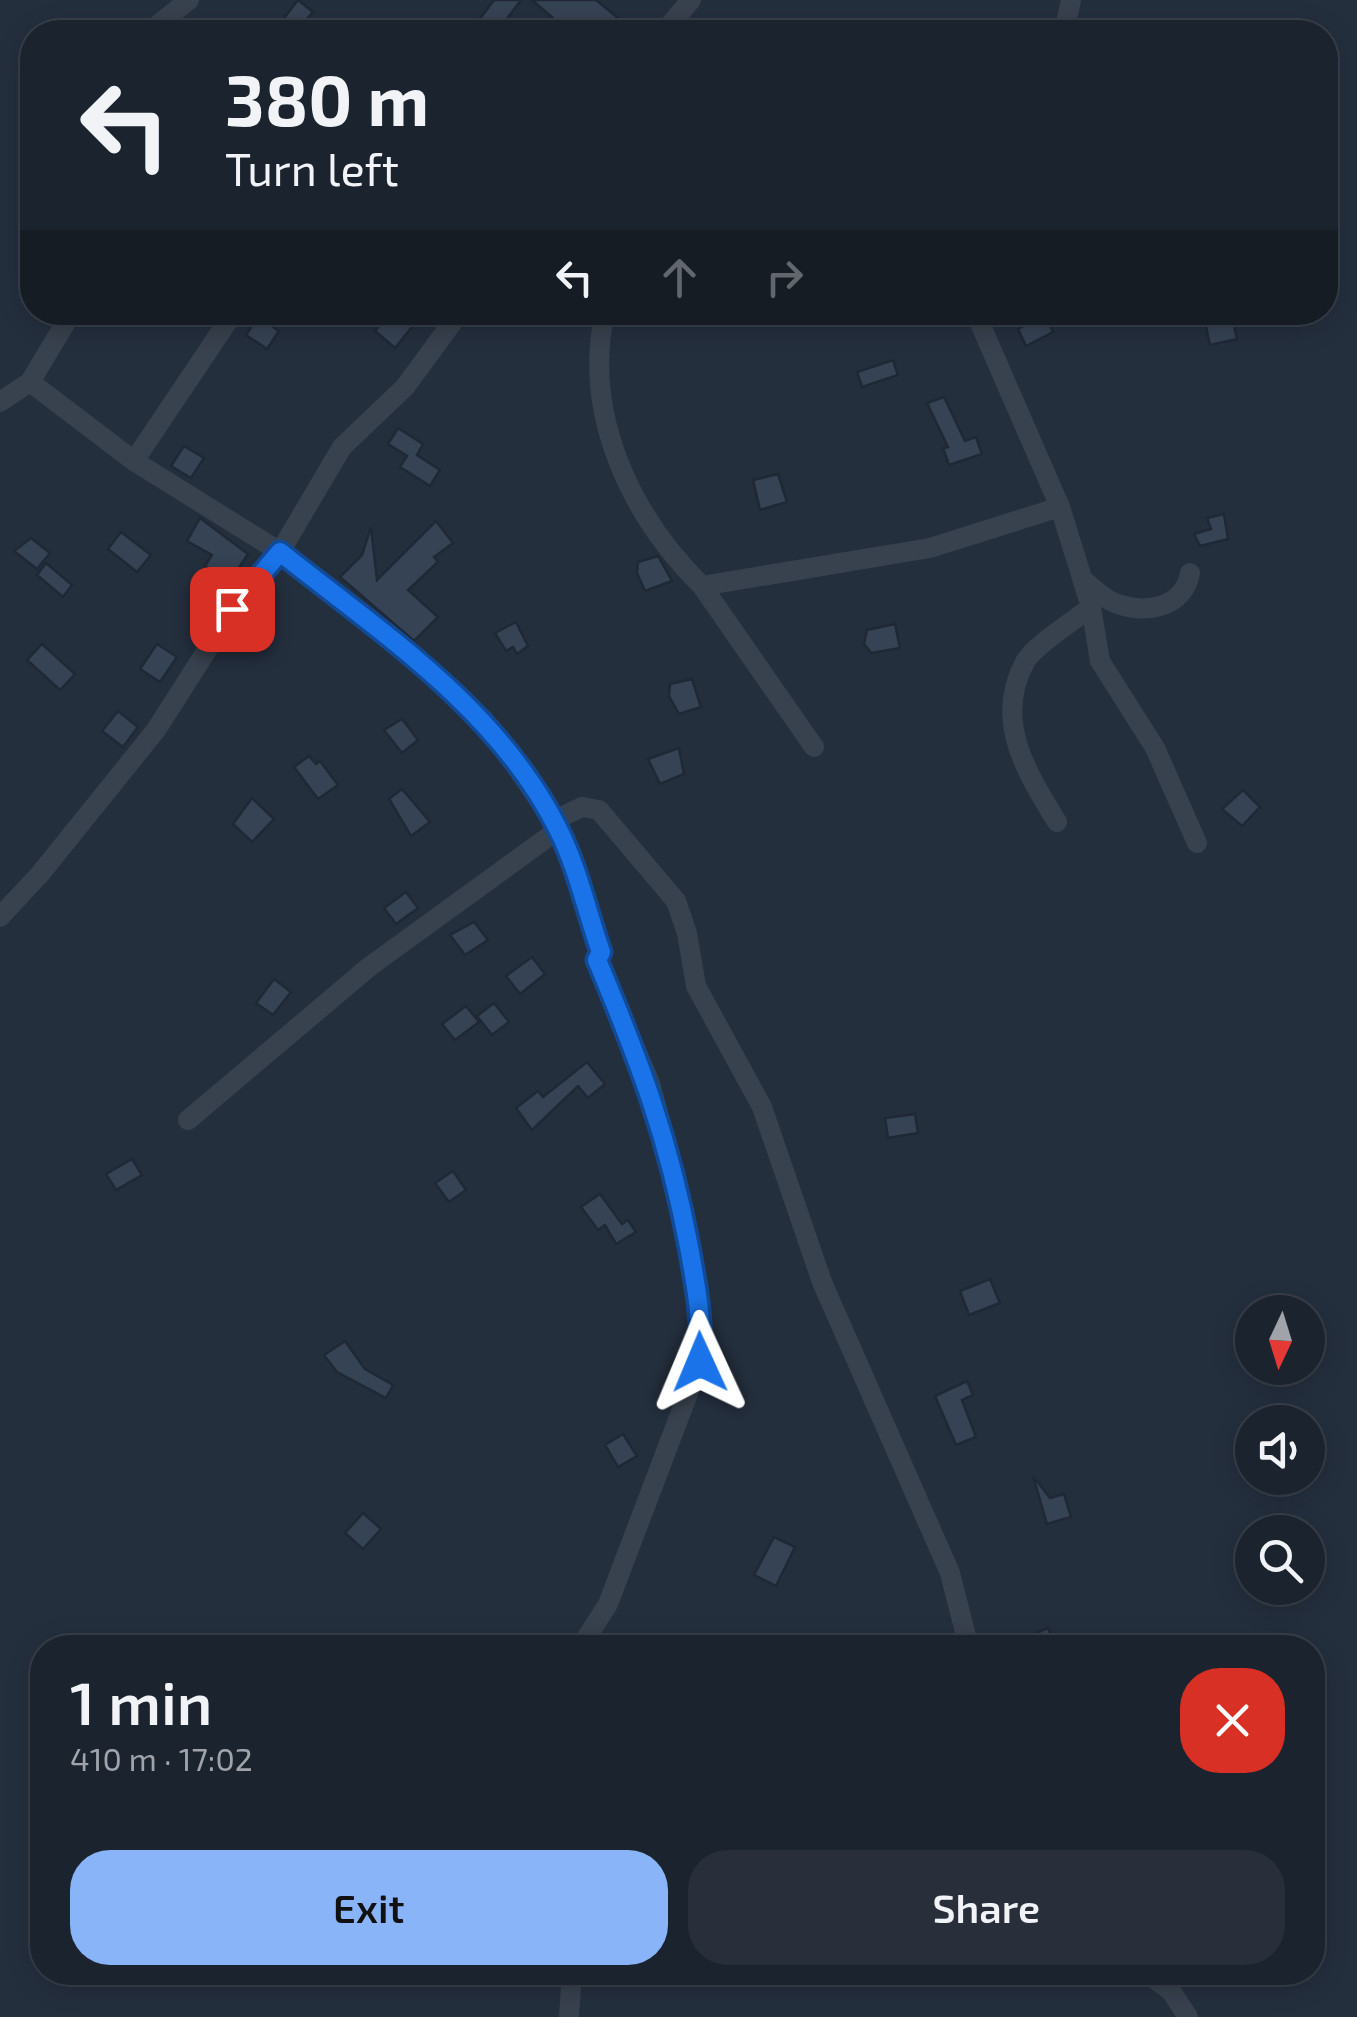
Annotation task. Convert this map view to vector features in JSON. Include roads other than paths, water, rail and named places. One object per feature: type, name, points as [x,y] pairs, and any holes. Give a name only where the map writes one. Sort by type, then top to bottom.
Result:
[{"type":"street","points":[[164,20],[189,0]]},
{"type":"street","points":[[674,20],[691,0]]},
{"type":"street","points":[[0,402],[30,382],[64,325]]},
{"type":"street","points":[[134,462],[225,325]]},
{"type":"street","points":[[0,917],[40,874],[156,730],[248,586],[280,552],[342,447],[405,387],[450,325]]},
{"type":"street","points":[[604,325],[601,357],[606,425],[619,468],[652,524],[702,586],[814,747]]},
{"type":"street","points":[[980,325],[1060,507],[1091,607],[1100,660],[1155,748],[1197,843]]},
{"type":"street","points":[[30,382],[134,462],[280,552],[428,670],[484,720],[556,825],[601,952],[597,960],[650,1084],[677,1183],[702,1339],[700,1362],[608,1604],[588,1635]]},
{"type":"street","points":[[702,586],[930,548],[1060,507]]},
{"type":"street","points":[[1083,580],[1114,603],[1140,607],[1176,603],[1186,592],[1190,573]]},
{"type":"street","points":[[1056,822],[1019,761],[1011,715],[1025,660],[1091,607]]},
{"type":"street","points":[[188,1120],[368,967],[556,825],[582,806],[599,810],[676,902],[687,933],[696,986],[762,1107],[822,1282],[950,1573],[966,1635]]},
{"type":"street","points":[[569,2017],[571,1985]]},
{"type":"street","points":[[1163,1985],[1172,1992],[1188,2017]]}]
